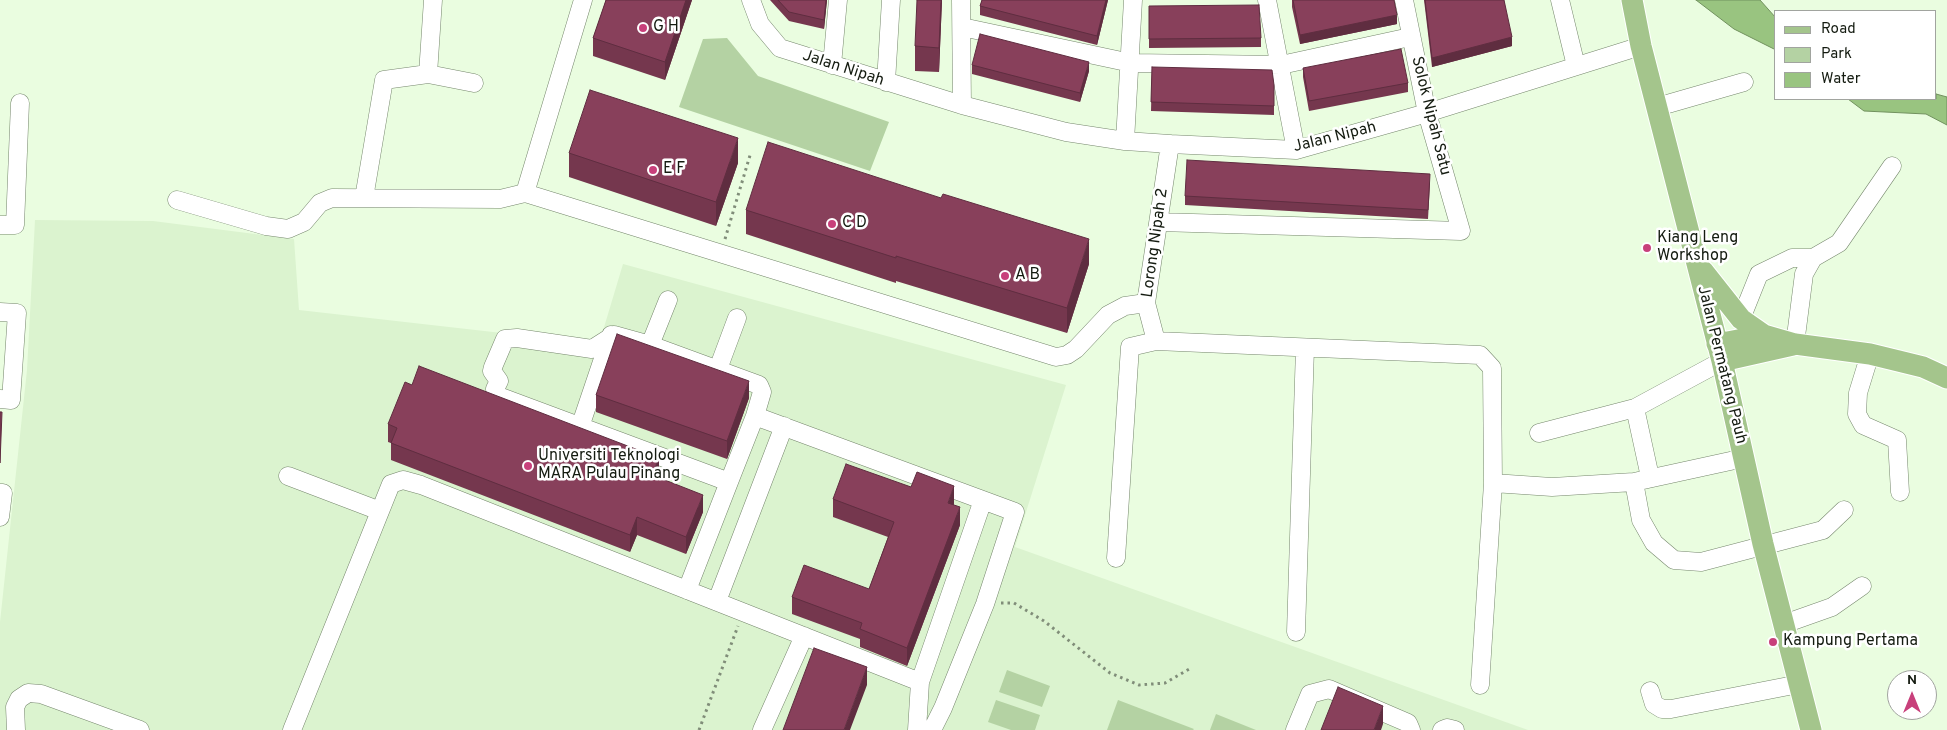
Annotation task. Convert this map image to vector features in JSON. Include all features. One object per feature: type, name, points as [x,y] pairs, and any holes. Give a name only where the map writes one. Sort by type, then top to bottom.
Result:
[{"type":"main road","name":"Jalan Permatang Pauh","points":[[1632,0],[1641,46],[1719,352],[1762,544],[1811,730]]},
{"type":"main road","points":[[1697,263],[1741,320],[1764,335],[1796,344],[1870,354],[1923,367],[1947,378]]},
{"type":"main road","points":[[1719,352],[1764,335]]},
{"type":"main road","points":[[1719,352],[1796,344]]},
{"type":"street","points":[[428,74],[433,0]]},
{"type":"street","points":[[525,193],[583,0]]},
{"type":"street","name":"Jalan Nipah","points":[[751,0],[760,24],[780,48],[832,66],[962,105],[1066,132],[1125,141],[1170,144],[1296,150],[1427,113],[1641,46]]},
{"type":"street","points":[[832,66],[838,0]]},
{"type":"street","points":[[886,82],[891,0]]},
{"type":"street","points":[[962,0],[962,105]]},
{"type":"street","points":[[1125,141],[1131,63],[1133,0]]},
{"type":"street","points":[[1267,0],[1296,150]]},
{"type":"street","name":"Solok Nipah Satu","points":[[1159,222],[1461,231],[1427,113],[1410,37],[1404,0]]},
{"type":"street","points":[[1560,0],[1576,66]]},
{"type":"street","points":[[962,26],[1131,63],[1281,65],[1410,37]]},
{"type":"street","points":[[364,198],[384,80],[428,74],[474,83]]},
{"type":"street","points":[[1657,107],[1744,82]]},
{"type":"street","points":[[0,225],[15,225],[20,103]]},
{"type":"street","name":"Lorong Nipah 2","points":[[1156,341],[1146,304],[1170,144]]},
{"type":"street","points":[[1796,344],[1804,274],[1813,258],[1838,243],[1892,166]]},
{"type":"street","points":[[177,200],[266,226],[288,228],[304,222],[320,203],[332,198],[500,199],[525,193],[1056,357],[1067,355],[1076,348],[1108,315],[1125,306],[1146,304]]},
{"type":"street","points":[[1741,320],[1759,274],[1792,258],[1813,258]]},
{"type":"street","points":[[650,345],[668,300]]},
{"type":"street","points":[[0,312],[17,313],[6,400]]},
{"type":"street","points":[[718,369],[737,318]]},
{"type":"street","points":[[580,427],[611,336]]},
{"type":"street","points":[[688,590],[755,416],[762,388],[718,369],[650,345],[611,336],[592,349],[517,338],[505,339],[492,371],[499,381],[495,389],[498,396],[729,482]]},
{"type":"street","points":[[1116,558],[1130,347],[1156,341],[1480,355],[1492,368],[1493,483],[1480,685]]},
{"type":"street","points":[[1296,632],[1305,348]]},
{"type":"street","points":[[1538,433],[1635,408],[1719,352]]},
{"type":"street","points":[[1870,354],[1858,393],[1858,414],[1863,425],[1897,440],[1900,492]]},
{"type":"street","points":[[1635,408],[1641,480],[1641,520],[1654,543],[1674,560],[1701,562],[1762,544],[1822,530],[1844,510]]},
{"type":"street","points":[[755,416],[1015,512],[985,604],[944,708],[932,730]]},
{"type":"street","points":[[717,601],[784,426]]},
{"type":"street","points":[[1493,483],[1552,487],[1641,480],[1744,458]]},
{"type":"street","points":[[288,476],[380,511]]},
{"type":"street","points":[[292,730],[391,484],[404,480],[421,485],[920,682]]},
{"type":"street","points":[[0,517],[2,493]]},
{"type":"street","points":[[917,730],[920,682],[983,500]]},
{"type":"street","points":[[1784,624],[1832,608],[1862,586]]},
{"type":"street","points":[[762,730],[804,636]]},
{"type":"street","points":[[1650,691],[1654,704],[1662,709],[1671,709],[1799,684]]},
{"type":"street","points":[[1295,730],[1310,694],[1329,689],[1408,723],[1411,730]]},
{"type":"street","points":[[16,730],[15,708],[19,699],[28,693],[41,694],[140,730]]},
{"type":"street","points":[[1442,730],[1449,728],[1455,730]]},
{"type":"path","points":[[721,254],[751,152]]},
{"type":"path","points":[[985,604],[1014,603],[1044,621],[1110,674],[1139,685],[1164,683],[1191,668]]},
{"type":"path","points":[[698,730],[743,612]]},
{"type":"shaded area","name":"Universiti Teknologi MARA Pulau Pinang","points":[[35,220],[153,221],[294,239],[299,310],[599,344],[623,264],[1066,385],[1015,547],[1528,730],[0,730],[0,622],[27,370]]},
{"type":"green space","points":[[727,38],[758,76],[889,122],[870,171],[679,107],[703,39]]},
{"type":"green space","points":[[1007,670],[1050,686],[1042,707],[999,692]]},
{"type":"green space","points":[[996,700],[1040,715],[1035,730],[1011,730],[988,722]]},
{"type":"green space","points":[[1118,700],[1194,729],[1107,730]]},
{"type":"green space","points":[[1216,714],[1256,730],[1210,730]]},
{"type":"water","points":[[1696,0],[1760,0],[1774,16],[1774,49],[1734,29]]},
{"type":"water","points":[[1937,94],[1947,97],[1947,125],[1926,114],[1864,111],[1849,100],[1937,100]]},
{"type":"building","name":"G H","points":[[606,0],[686,0],[665,62],[593,38]]},
{"type":"building","points":[[778,0],[826,0],[824,20],[789,12]]},
{"type":"building","points":[[917,0],[941,0],[939,48],[915,46]]},
{"type":"building","points":[[982,0],[1106,0],[1097,36],[980,6]]},
{"type":"building","points":[[1293,0],[1394,0],[1397,15],[1300,35]]},
{"type":"building","points":[[1425,0],[1504,0],[1512,37],[1432,58]]},
{"type":"building","points":[[1259,5],[1261,38],[1149,39],[1149,6]]},
{"type":"building","points":[[980,34],[1089,62],[1080,93],[972,65]]},
{"type":"building","points":[[1401,49],[1408,83],[1309,101],[1303,68]]},
{"type":"building","points":[[1152,67],[1272,70],[1274,106],[1151,102]]},
{"type":"building","name":"E F","points":[[590,90],[738,138],[716,202],[569,153]]},
{"type":"building","points":[[768,142],[941,198],[943,194],[1089,239],[1067,308],[896,256],[896,258],[746,210]]},
{"type":"building","points":[[1187,160],[1430,174],[1428,210],[1185,196]]},
{"type":"building","points":[[617,334],[749,381],[727,441],[596,395]]},
{"type":"building","points":[[419,366],[659,458],[652,475],[703,495],[686,537],[637,517],[630,535],[391,443],[397,428],[388,424],[405,382],[412,385]]},
{"type":"building","points":[[0,412],[2,412],[0,463]]},
{"type":"building","points":[[846,464],[911,487],[917,472],[954,486],[948,503],[960,507],[907,648],[860,629],[862,623],[792,597],[804,565],[869,589],[894,522],[833,499]]},
{"type":"building","points":[[814,648],[867,667],[844,730],[783,730]]},
{"type":"building","points":[[1338,687],[1383,706],[1374,730],[1321,730]]},
{"type":"place","name":"G H","points":[[643,28]]},
{"type":"place","name":"E F","points":[[653,170]]},
{"type":"place","name":"C D","points":[[832,224]]},
{"type":"place","name":"Kiang Leng Workshop","points":[[1647,248]]},
{"type":"place","name":"A B","points":[[1005,276]]},
{"type":"place","name":"Universiti Teknologi MARA Pulau Pinang","points":[[528,466]]},
{"type":"place","name":"Kampung Pertama","points":[[1773,642]]}]
